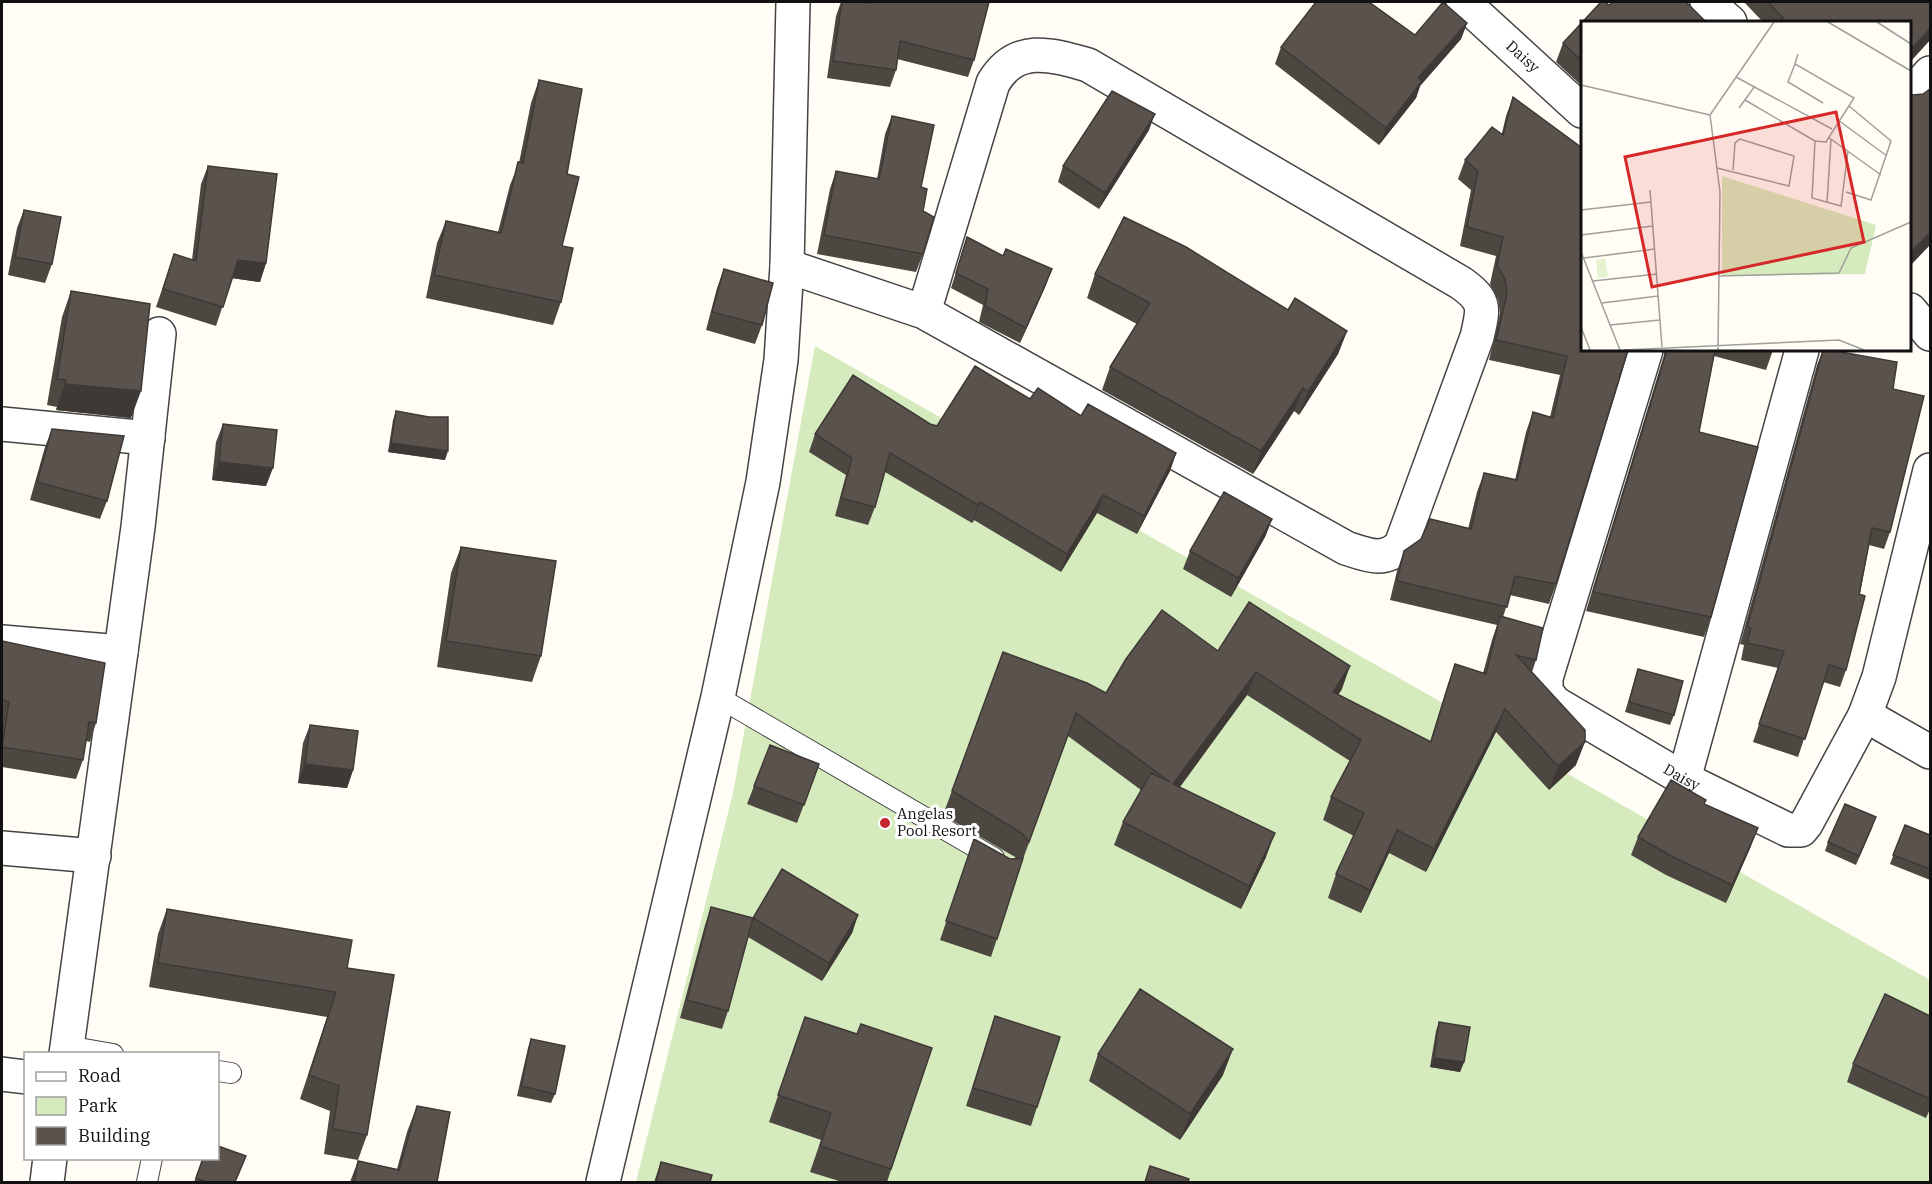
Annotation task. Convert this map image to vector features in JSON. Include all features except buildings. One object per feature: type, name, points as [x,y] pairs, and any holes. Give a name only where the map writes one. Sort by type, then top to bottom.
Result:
[{"type":"street","points":[[603,1182],[718,697],[763,482],[781,360],[788,266],[793,2]]},
{"type":"street","name":"Daisy","points":[[1463,2],[1581,110]]},
{"type":"street","points":[[1707,2],[1729,21]]},
{"type":"street","points":[[788,266],[924,312],[1347,548],[1381,557],[1393,554],[1401,545],[1477,336],[1482,306],[1479,296],[1461,283],[1088,65],[1062,58],[1036,55],[1015,59],[1001,70],[993,83],[924,312]]},
{"type":"street","points":[[1911,94],[1930,73]]},
{"type":"street","points":[[1911,311],[1930,334]]},
{"type":"street","points":[[66,1050],[121,652],[159,334]]},
{"type":"street","name":"Daisy","points":[[1647,351],[1546,678],[1546,692],[1555,703],[1684,779],[1788,830],[1801,830],[1806,824],[1865,715],[1879,677],[1930,470]]},
{"type":"street","points":[[1684,779],[1802,351]]},
{"type":"street","points":[[2,424],[148,438]]},
{"type":"street","points":[[2,642],[121,652]]},
{"type":"street","points":[[1865,715],[1930,752]]},
{"type":"street","points":[[2,848],[94,856]]},
{"type":"street","points":[[2,1074],[24,1077]]},
{"type":"street","points":[[47,1182],[50,1160]]},
{"type":"lane","points":[[718,697],[1009,867]]},
{"type":"lane","points":[[66,1050],[97,1052]]},
{"type":"lane","points":[[147,1182],[152,1160]]},
{"type":"green space","points":[[815,346],[1930,980],[1930,1182],[636,1182],[733,793]]},
{"type":"place","name":"Angelas Pool Resort","points":[[885,823]]}]
